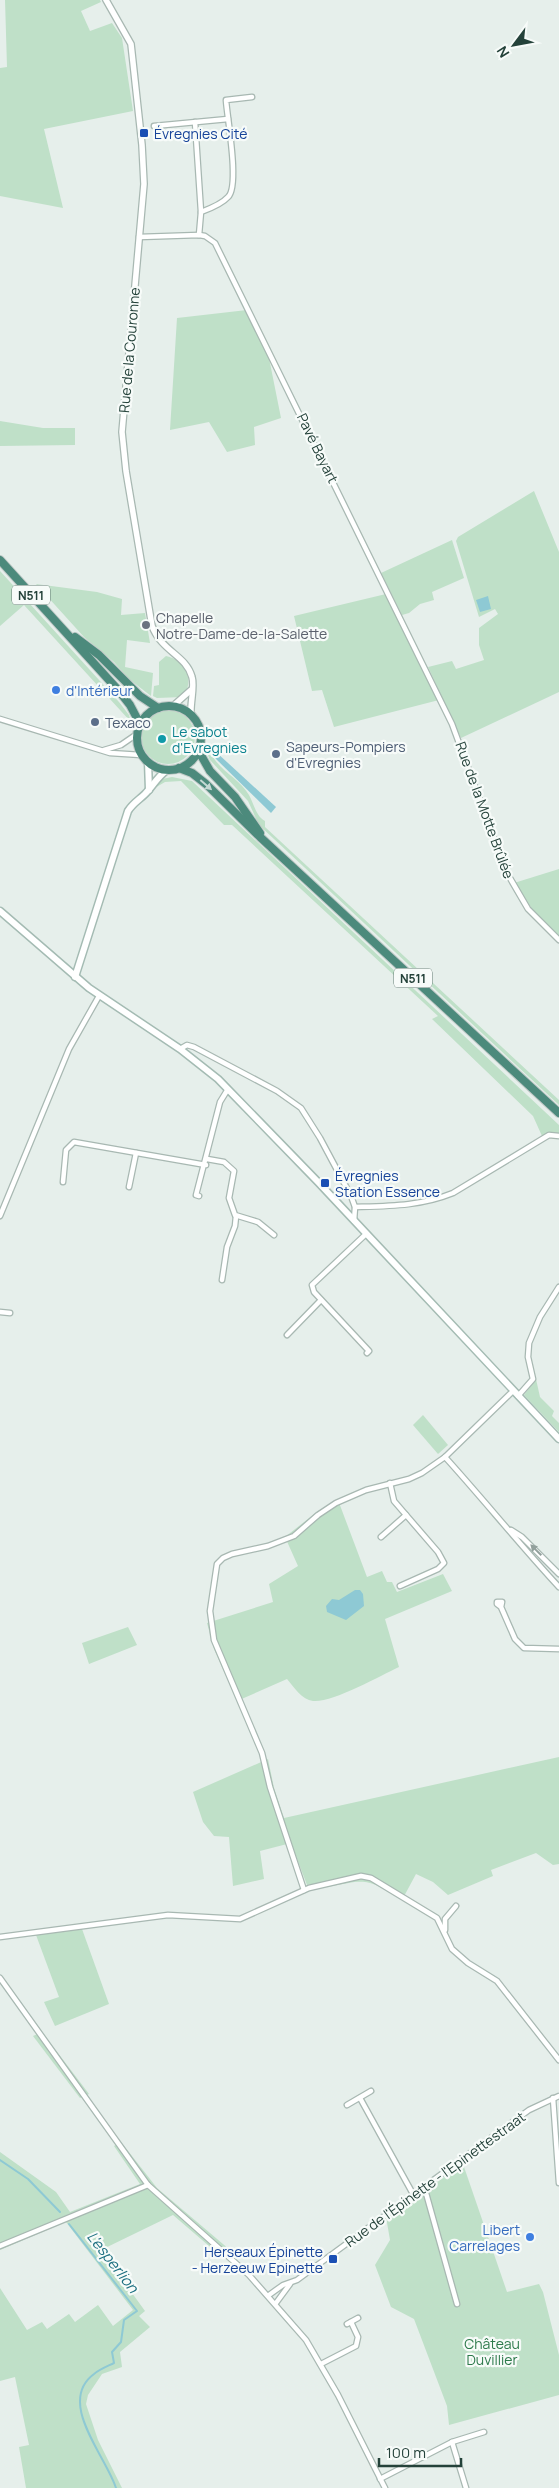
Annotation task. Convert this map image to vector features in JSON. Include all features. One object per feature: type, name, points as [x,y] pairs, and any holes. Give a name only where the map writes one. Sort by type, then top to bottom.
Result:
[{"type":"highway","name":"N511","points":[[0,560],[119,691],[140,724]]},
{"type":"highway","name":"N511","points":[[63,629],[99,655],[140,696],[158,708]]},
{"type":"highway","points":[[191,715],[173,706],[158,708],[147,714],[140,724],[137,734],[142,754],[148,762],[167,770],[179,768],[187,764],[198,750]]},
{"type":"highway","name":"N511","points":[[191,715],[200,732],[198,750],[210,771],[235,797],[268,842]]},
{"type":"highway","name":"N511","points":[[179,768],[206,784],[247,825],[268,842],[559,1114]]},
{"type":"main road","points":[[148,762],[149,790]]},
{"type":"main road","points":[[75,977],[128,812],[132,804],[149,790],[157,778],[167,770]]},
{"type":"main road","points":[[0,911],[99,996],[180,1049],[228,1089],[558,1437]]},
{"type":"street","name":"Rue de la Couronne","points":[[106,0],[131,44],[136,79],[144,184],[124,392],[122,432],[126,471],[152,626],[159,642],[188,667],[193,681],[191,715]]},
{"type":"street","points":[[200,212],[229,196],[232,190],[233,174],[226,100],[252,97]]},
{"type":"street","points":[[154,126],[228,119]]},
{"type":"street","points":[[139,237],[199,235],[200,212],[195,122]]},
{"type":"street","name":"Pavé Bayart","points":[[199,235],[205,236],[215,243],[226,261],[452,724]]},
{"type":"street","points":[[173,706],[191,690]]},
{"type":"street","points":[[0,719],[110,753],[142,754]]},
{"type":"street","name":"Rue de la Motte Brûlée","points":[[452,724],[507,873],[528,910],[559,940]]},
{"type":"street","points":[[104,750],[121,745],[137,734]]},
{"type":"street","points":[[0,1216],[69,1049],[99,996]]},
{"type":"street","points":[[180,1049],[187,1044],[194,1047],[277,1091],[301,1108],[320,1138],[355,1207],[354,1220]]},
{"type":"street","points":[[199,1196],[196,1195],[220,1102],[228,1089]]},
{"type":"street","points":[[355,1207],[410,1205],[438,1199],[549,1135],[559,1136]]},
{"type":"street","points":[[62,1182],[66,1150],[74,1142],[136,1153],[206,1162],[224,1162],[234,1171],[229,1198],[236,1216],[222,1280]]},
{"type":"street","points":[[129,1187],[136,1153]]},
{"type":"street","points":[[236,1216],[258,1222],[274,1235]]},
{"type":"street","points":[[366,1234],[312,1285],[314,1292],[321,1300],[369,1350],[367,1353]]},
{"type":"street","points":[[304,1890],[270,1787],[262,1752],[214,1640],[210,1611],[214,1573],[222,1558],[294,1536],[318,1514],[336,1503],[366,1490],[409,1479],[422,1473],[445,1457],[533,1379],[528,1356],[533,1330],[559,1287]]},
{"type":"street","points":[[288,1335],[321,1300]]},
{"type":"street","points":[[0,1312],[10,1313]]},
{"type":"street","points":[[445,1457],[510,1529],[518,1544],[559,1587]]},
{"type":"street","points":[[390,1483],[394,1500],[438,1552],[444,1563],[438,1569],[400,1586]]},
{"type":"street","points":[[381,1537],[406,1515]]},
{"type":"street","points":[[510,1529],[522,1537],[559,1574]]},
{"type":"street","points":[[501,1607],[515,1639],[524,1648],[559,1649]]},
{"type":"street","points":[[0,1937],[168,1915],[240,1919],[304,1890],[349,1878],[361,1876],[371,1878],[430,1912],[437,1918],[452,1949],[497,1980],[559,2060]]},
{"type":"street","points":[[444,1931],[445,1919],[456,1906]]},
{"type":"street","points":[[0,1978],[148,2185],[226,2254],[268,2295],[306,2340],[321,2364],[385,2488]]},
{"type":"street","points":[[346,2105],[372,2091]]},
{"type":"street","name":"Rue de l'Épinette - l'Epinettestraat","points":[[290,2284],[529,2110],[559,2096]]},
{"type":"street","points":[[360,2098],[413,2194]]},
{"type":"street","points":[[553,2098],[559,2183]]},
{"type":"street","points":[[0,2246],[148,2185]]},
{"type":"street","points":[[424,2186],[456,2304]]},
{"type":"street","points":[[268,2295],[283,2285],[290,2284]]},
{"type":"street","points":[[276,2303],[290,2284]]},
{"type":"street","points":[[321,2364],[356,2346],[358,2337],[349,2323],[358,2318]]},
{"type":"street","points":[[380,2479],[452,2442],[484,2432]]},
{"type":"street","points":[[452,2442],[466,2488]]},
{"type":"green space","points":[[5,0],[100,0],[101,2],[81,11],[90,31],[112,23],[122,38],[133,111],[44,129],[63,208],[0,196],[0,68],[7,67]]},
{"type":"green space","points":[[247,310],[268,353],[281,418],[254,427],[255,445],[227,452],[209,422],[170,430],[177,318]]},
{"type":"green space","points":[[0,421],[43,428],[75,428],[75,445],[0,446]]},
{"type":"green space","points":[[534,491],[559,552],[559,692],[461,738],[428,667],[452,661],[456,669],[484,660],[479,645],[479,628],[498,614],[495,609],[479,617],[456,541],[458,537]]},
{"type":"green space","points":[[452,540],[464,578],[432,592],[434,600],[420,604],[409,613],[402,615],[381,573]]},
{"type":"green space","points":[[0,571],[119,702],[129,715],[131,722],[24,605],[0,626]]},
{"type":"green space","points":[[36,584],[97,592],[122,599],[121,615],[145,613],[150,643],[127,640],[125,667],[153,673],[151,696],[129,679],[114,662],[84,637]]},
{"type":"green space","points":[[386,594],[439,700],[334,727],[322,690],[312,691],[294,616]]},
{"type":"green space","points":[[166,656],[179,662],[187,672],[187,691],[183,697],[157,698],[153,696],[154,686],[159,685],[159,662]]},
{"type":"green space","points":[[168,710],[178,712],[187,718],[193,727],[195,737],[193,747],[187,756],[178,762],[168,764],[158,762],[149,756],[143,747],[141,737],[143,727],[149,718],[158,712]]},
{"type":"green space","points":[[208,744],[215,760],[249,795],[257,813],[265,821],[265,827],[559,1100],[559,1105],[259,825],[248,801],[210,760],[207,753]]},
{"type":"green space","points":[[172,777],[192,781],[559,1125],[559,1134],[549,1133],[542,1136],[533,1116],[432,1019],[438,1016],[232,825],[224,825],[181,781],[165,782],[153,789],[157,780]]},
{"type":"green space","points":[[559,869],[559,937],[537,916],[514,883]]},
{"type":"green space","points":[[536,1379],[540,1397],[554,1411],[552,1416],[559,1423],[559,1432],[524,1395]]},
{"type":"green space","points":[[423,1415],[448,1445],[438,1454],[413,1425]]},
{"type":"green space","points":[[338,1500],[367,1577],[382,1571],[387,1582],[392,1582],[397,1592],[443,1574],[452,1591],[385,1619],[399,1667],[332,1698],[309,1700],[298,1693],[287,1679],[237,1701],[214,1649],[207,1623],[273,1602],[269,1584],[298,1566],[285,1537],[318,1511]]},
{"type":"green space","points":[[128,1627],[137,1645],[89,1664],[82,1643]]},
{"type":"green space","points":[[559,1757],[559,1864],[553,1865],[536,1853],[491,1870],[493,1876],[448,1895],[433,1882],[416,1874],[402,1900],[366,1882],[328,1887],[326,1882],[307,1885],[291,1843],[260,1851],[264,1879],[233,1886],[229,1837],[214,1836],[203,1822],[193,1792],[268,1759],[274,1788],[284,1818]]},
{"type":"green space","points":[[82,1929],[109,2004],[55,2026],[44,2002],[59,1997],[36,1935]]},
{"type":"green space","points":[[42,2032],[89,2094],[80,2098],[33,2036]]},
{"type":"green space","points":[[121,2142],[157,2188],[230,2250],[223,2258],[173,2215],[101,2250],[145,2311],[139,2316],[150,2327],[120,2352],[122,2367],[102,2374],[88,2395],[86,2404],[98,2440],[122,2488],[26,2488],[19,2447],[29,2445],[15,2377],[0,2381],[0,2288],[27,2330],[42,2322],[47,2329],[69,2314],[75,2322],[98,2305],[113,2326],[133,2310],[66,2222],[0,2250],[0,2152],[56,2192],[70,2212],[140,2184],[114,2146]]},
{"type":"green space","name":"Château Duvillier","points":[[463,2164],[507,2292],[539,2284],[543,2292],[559,2355],[559,2395],[449,2425],[447,2406],[414,2319],[391,2307],[375,2265],[390,2240],[386,2217]]},
{"type":"water","points":[[488,596],[491,609],[480,612],[476,600]]},
{"type":"water","points":[[216,752],[276,807],[271,813],[213,756]]},
{"type":"water","points":[[355,1590],[360,1590],[363,1594],[364,1606],[346,1620],[327,1612],[326,1606],[332,1599],[339,1600]]},
{"type":"waterway","name":"L'esperlion","points":[[0,2160],[28,2179],[60,2212]]},
{"type":"waterway","name":"L'esperlion","points":[[69,2224],[137,2311],[124,2320],[121,2342],[112,2352],[114,2363],[94,2374],[84,2386],[80,2399],[87,2429],[116,2488]]},
{"type":"place","name":"Évregnies Cité","points":[[144,133]]},
{"type":"place","name":"Chapelle Notre-Dame-de-la-Salette","points":[[146,625]]},
{"type":"place","name":"d'Intérieur","points":[[56,690]]},
{"type":"place","name":"Texaco","points":[[95,722]]},
{"type":"place","name":"Le sabot d'Evregnies","points":[[162,739]]},
{"type":"place","name":"Sapeurs-Pompiers d'Evregnies","points":[[276,754]]},
{"type":"place","name":"Évregnies Station Essence","points":[[325,1183]]},
{"type":"place","name":"Libert Carrelages","points":[[530,2237]]},
{"type":"place","name":"Herseaux Épinette - Herzeeuw Epinette","points":[[333,2259]]}]
